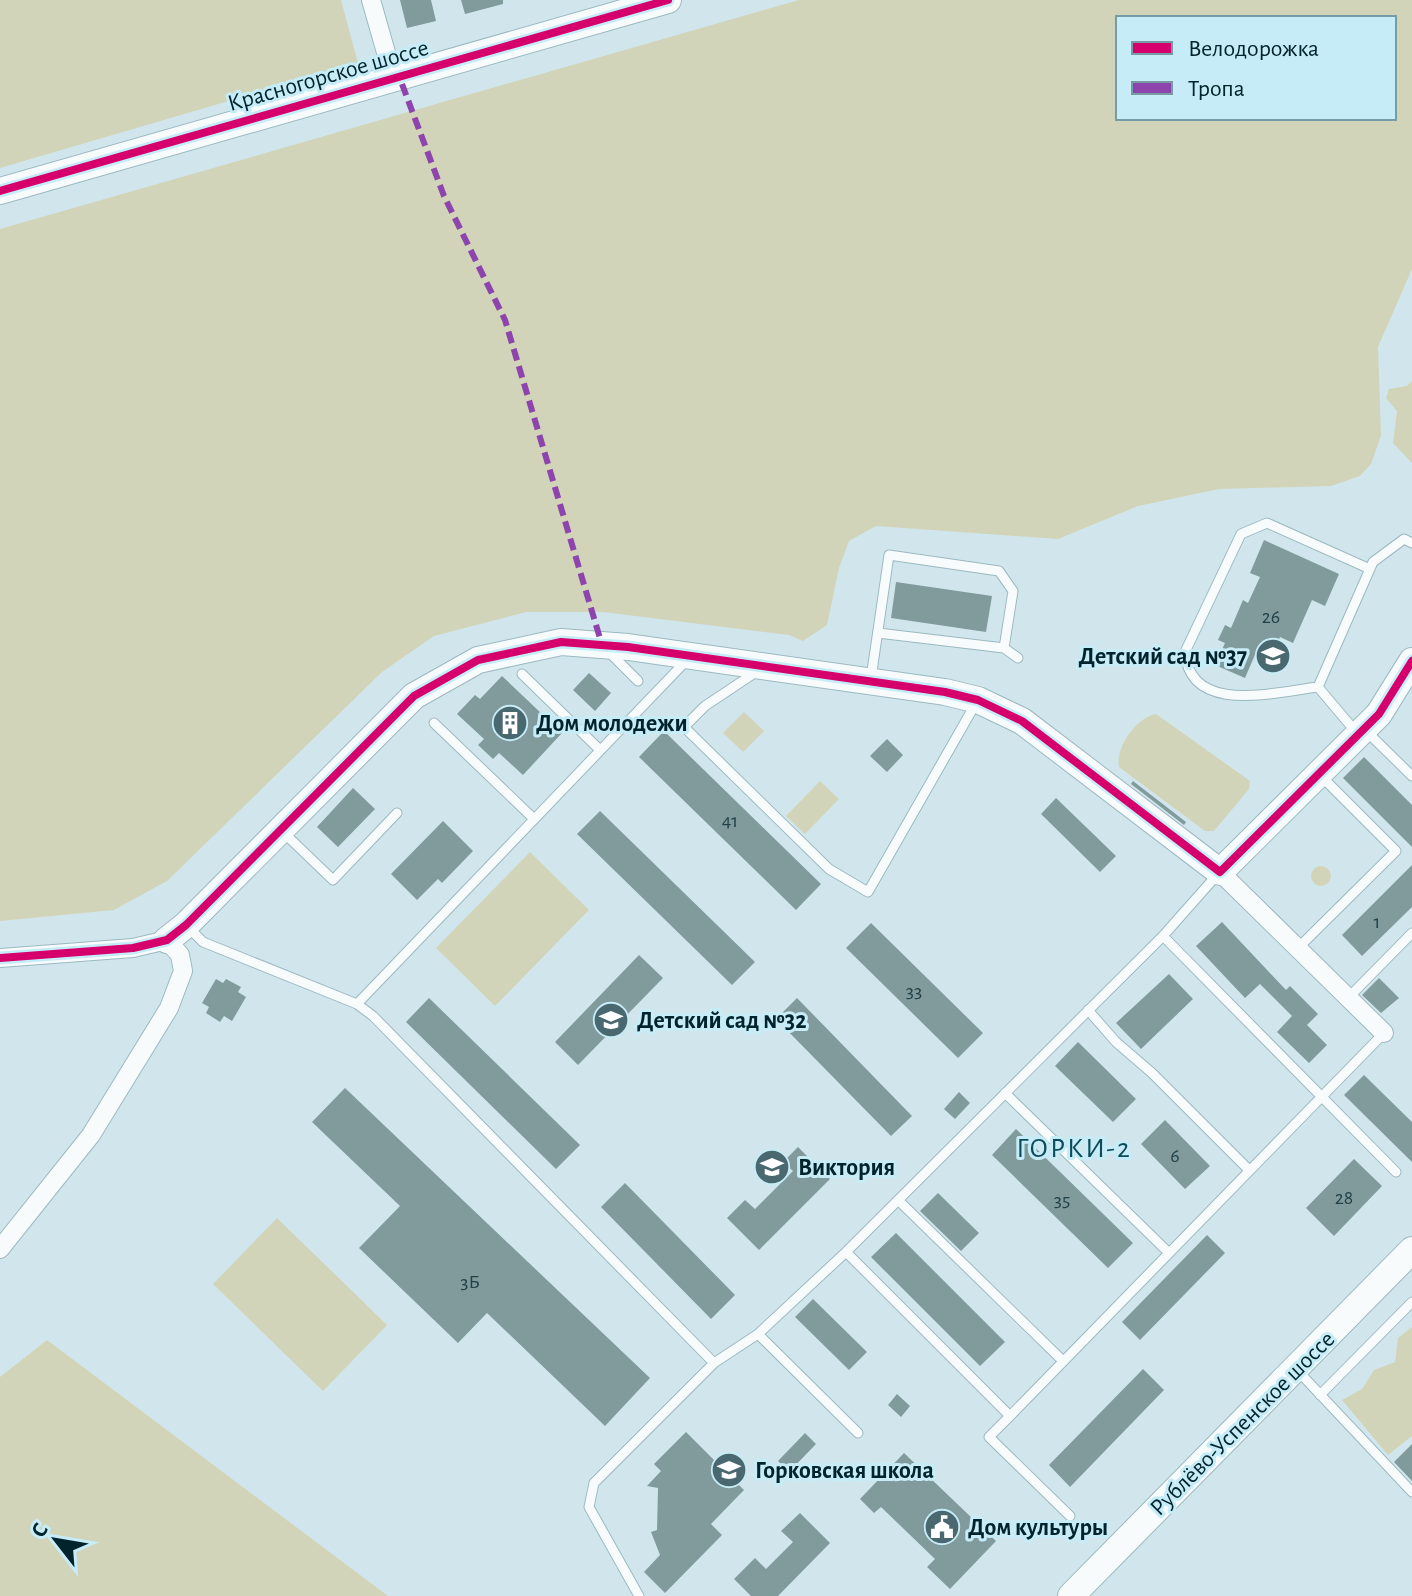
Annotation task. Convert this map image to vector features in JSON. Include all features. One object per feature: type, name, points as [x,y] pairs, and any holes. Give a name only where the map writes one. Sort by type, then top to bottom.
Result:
[{"type":"street","points":[[371,0],[393,77]]},
{"type":"street","name":"Красногорское шоссе","points":[[0,191],[668,0]]},
{"type":"street","points":[[0,958],[133,948],[177,932],[414,696],[478,660],[561,642],[870,681],[978,700],[1000,709],[1040,733],[1220,872],[1384,1033]]},
{"type":"street","points":[[1220,872],[1379,714],[1412,661]]},
{"type":"street","points":[[0,1249],[91,1135],[169,1008],[183,971],[177,932]]},
{"type":"street","name":"Рублёво-Успенское шоссе","points":[[1071,1596],[1412,1250]]},
{"type":"lane","points":[[1318,687],[1233,698],[1194,681],[1186,669],[1185,652],[1241,534],[1267,523],[1370,569]]},
{"type":"lane","points":[[1318,687],[1373,562],[1404,539],[1412,543]]},
{"type":"lane","points":[[870,681],[889,555],[999,571],[1013,591],[1004,648]]},
{"type":"lane","points":[[878,633],[1004,648],[1018,658]]},
{"type":"lane","points":[[602,645],[638,681]]},
{"type":"lane","points":[[357,1004],[691,656]]},
{"type":"lane","points":[[766,666],[705,706],[684,727],[829,869],[868,892],[978,700]]},
{"type":"lane","points":[[522,674],[600,750]]},
{"type":"lane","points":[[1318,687],[1362,732],[1412,776]]},
{"type":"lane","points":[[434,723],[534,819]]},
{"type":"lane","points":[[1299,947],[1396,851],[1319,773]]},
{"type":"lane","points":[[281,830],[333,880],[397,813]]},
{"type":"lane","points":[[639,1596],[589,1507],[594,1483],[714,1363],[758,1334],[846,1252],[1163,936],[1220,872]]},
{"type":"lane","points":[[177,932],[357,1004],[373,1016],[714,1363]]},
{"type":"lane","points":[[1349,997],[1412,933]]},
{"type":"lane","points":[[1163,936],[1396,1172]]},
{"type":"lane","points":[[1088,1010],[1116,1042],[1152,1073],[1248,1169]]},
{"type":"lane","points":[[1070,1516],[989,1437],[1321,1094],[1384,1033]]},
{"type":"lane","points":[[1005,1093],[1168,1252]]},
{"type":"lane","points":[[898,1200],[1063,1361]]},
{"type":"lane","points":[[846,1252],[1010,1416]]},
{"type":"lane","points":[[1320,1395],[1412,1302]]},
{"type":"lane","points":[[758,1334],[858,1433]]},
{"type":"lane","points":[[1295,1369],[1412,1492]]},
{"type":"green space","points":[[0,0],[341,0],[358,63],[0,168]]},
{"type":"green space","points":[[799,0],[1412,0],[1412,269],[1378,347],[1381,436],[1371,464],[1360,476],[1331,486],[1219,489],[1138,506],[1058,539],[876,526],[849,541],[839,568],[827,625],[803,641],[789,635],[603,612],[526,612],[434,636],[382,672],[167,881],[114,910],[0,921],[0,229]]},
{"type":"green space","points":[[1412,381],[1412,463],[1393,443],[1397,411],[1386,398],[1389,389],[1407,386]]},
{"type":"green space","points":[[744,712],[764,731],[743,752],[723,733]]},
{"type":"green space","points":[[1156,714],[1250,781],[1249,789],[1214,831],[1205,831],[1119,767],[1120,751],[1129,734],[1142,721]]},
{"type":"green space","points":[[820,781],[839,799],[805,834],[786,816]]},
{"type":"green space","points":[[530,852],[589,910],[495,1006],[436,948]]},
{"type":"green space","points":[[1321,866],[1328,869],[1331,876],[1328,883],[1321,886],[1314,883],[1311,876],[1314,869]]},
{"type":"green space","points":[[277,1218],[387,1325],[323,1391],[213,1284]]},
{"type":"green space","points":[[1412,1327],[1412,1436],[1388,1455],[1342,1400],[1362,1389],[1374,1370],[1395,1362],[1398,1338]]},
{"type":"green space","points":[[47,1340],[388,1596],[0,1596],[0,1377]]},
{"type":"building","points":[[400,0],[431,0],[436,21],[407,28]]},
{"type":"building","points":[[461,0],[503,0],[503,4],[465,14]]},
{"type":"building","points":[[1264,540],[1339,574],[1325,606],[1312,600],[1293,643],[1280,637],[1275,649],[1260,643],[1245,678],[1215,665],[1225,643],[1218,640],[1225,625],[1231,628],[1243,600],[1248,603],[1260,577],[1250,573]]},
{"type":"building","points":[[896,582],[992,596],[986,632],[891,618]]},
{"type":"building","points":[[589,673],[611,693],[595,711],[573,690]]},
{"type":"building","name":"Дом молодежи","points":[[502,676],[562,733],[523,775],[499,753],[493,759],[478,745],[484,739],[457,714],[475,695],[480,699]]},
{"type":"building","points":[[664,731],[821,884],[796,910],[639,757]]},
{"type":"building","points":[[887,739],[903,755],[887,772],[870,756]]},
{"type":"building","points":[[1364,757],[1412,805],[1412,847],[1343,778]]},
{"type":"building","points":[[1133,781],[1186,822],[1184,825],[1131,784]]},
{"type":"building","points":[[353,788],[375,809],[338,847],[317,827]]},
{"type":"building","points":[[1056,798],[1116,856],[1100,872],[1041,814]]},
{"type":"building","points":[[600,811],[755,962],[732,985],[577,834]]},
{"type":"building","points":[[443,821],[473,851],[442,883],[438,879],[417,900],[391,874]]},
{"type":"building","points":[[1412,865],[1412,907],[1362,956],[1342,935]]},
{"type":"building","points":[[1222,922],[1286,990],[1290,986],[1318,1014],[1307,1025],[1327,1045],[1309,1063],[1277,1032],[1292,1016],[1260,984],[1245,998],[1196,946]]},
{"type":"building","points":[[871,923],[983,1033],[958,1058],[846,948]]},
{"type":"building","points":[[639,955],[663,978],[578,1065],[555,1042]]},
{"type":"building","points":[[1169,974],[1193,999],[1141,1049],[1116,1023]]},
{"type":"building","points":[[1379,978],[1399,998],[1381,1013],[1362,995]]},
{"type":"building","points":[[216,979],[223,983],[226,979],[241,987],[238,992],[246,997],[232,1021],[224,1016],[220,1022],[206,1013],[209,1007],[202,1003]]},
{"type":"building","points":[[429,998],[580,1145],[556,1169],[406,1022]]},
{"type":"building","points":[[797,998],[912,1116],[891,1136],[776,1019]]},
{"type":"building","points":[[1078,1042],[1136,1099],[1113,1122],[1055,1066]]},
{"type":"building","points":[[1364,1075],[1412,1122],[1412,1162],[1344,1095]]},
{"type":"building","points":[[345,1088],[650,1378],[605,1426],[487,1313],[458,1343],[359,1248],[400,1206],[312,1122]]},
{"type":"building","points":[[959,1092],[970,1103],[955,1119],[944,1109]]},
{"type":"building","points":[[1165,1120],[1210,1166],[1185,1189],[1141,1144]]},
{"type":"building","points":[[1016,1129],[1133,1243],[1108,1268],[992,1155]]},
{"type":"building","points":[[798,1147],[830,1179],[759,1250],[727,1218],[745,1200],[755,1209],[793,1171],[783,1162]]},
{"type":"building","points":[[1354,1159],[1382,1186],[1334,1236],[1306,1208]]},
{"type":"building","points":[[625,1183],[735,1295],[711,1319],[601,1207]]},
{"type":"building","points":[[938,1193],[979,1233],[961,1251],[920,1211]]},
{"type":"building","points":[[896,1233],[1005,1342],[980,1366],[871,1257]]},
{"type":"building","points":[[1207,1235],[1225,1253],[1140,1340],[1122,1322]]},
{"type":"building","points":[[813,1299],[867,1352],[849,1370],[795,1317]]},
{"type":"building","points":[[1143,1369],[1164,1390],[1070,1487],[1049,1465]]},
{"type":"building","points":[[897,1394],[910,1406],[901,1417],[888,1405]]},
{"type":"building","points":[[686,1432],[744,1490],[711,1524],[722,1535],[665,1593],[644,1572],[660,1555],[651,1532],[657,1530],[658,1488],[647,1486],[661,1471],[654,1464]]},
{"type":"building","points":[[805,1433],[816,1444],[789,1472],[778,1461]]},
{"type":"building","points":[[1412,1444],[1412,1481],[1394,1462]]},
{"type":"building","name":"Дом культуры","points":[[904,1453],[996,1541],[950,1589],[927,1567],[935,1559],[881,1507],[874,1513],[860,1499]]},
{"type":"building","points":[[800,1513],[830,1543],[778,1596],[751,1596],[734,1579],[755,1558],[766,1569],[793,1542],[781,1531]]},
{"type":"marked path","points":[[402,84],[444,196],[505,320],[602,645]]},
{"type":"cycle path","points":[[0,191],[668,0]]},
{"type":"cycle path","points":[[0,958],[133,948],[167,940],[186,925],[414,696],[478,660],[561,642],[628,647],[945,692],[978,700],[1022,721],[1220,872],[1379,714],[1412,661]]},
{"type":"place","name":"Детский сад №37","points":[[1273,656]]},
{"type":"place","name":"Дом молодежи","points":[[510,723]]},
{"type":"place","name":"Детский сад №32","points":[[611,1020]]},
{"type":"place","name":"Виктория","points":[[772,1167]]},
{"type":"place","name":"Горковская школа","points":[[729,1470]]},
{"type":"place","name":"Дом культуры","points":[[942,1527]]},
{"type":"district","name":"ГОРКИ-2","points":[[1074,1147]]}]
